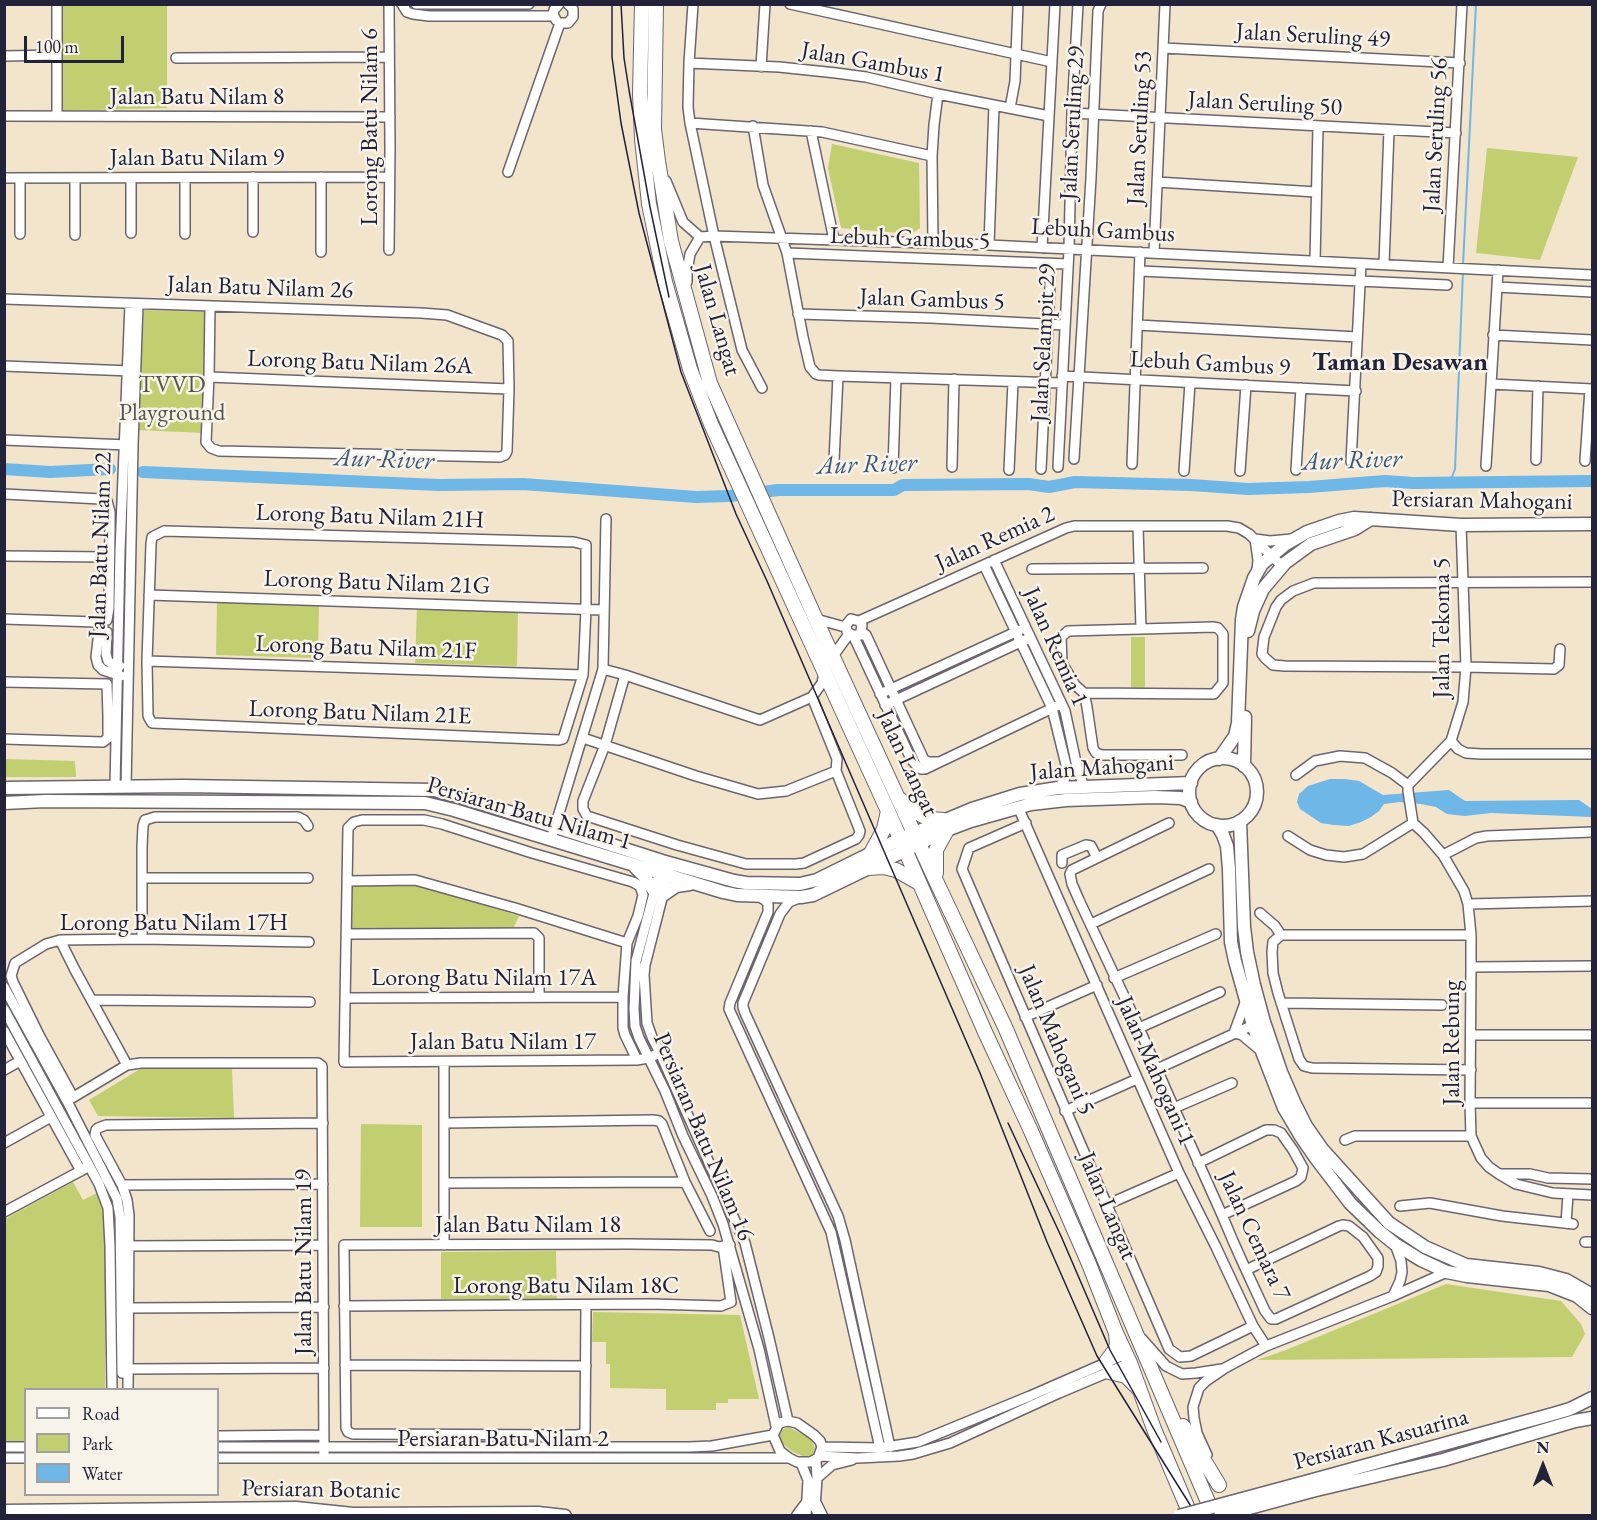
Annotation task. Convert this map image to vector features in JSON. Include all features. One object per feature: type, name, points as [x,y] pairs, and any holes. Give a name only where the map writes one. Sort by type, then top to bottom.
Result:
[{"type":"highway","name":"Jalan Langat","points":[[642,4],[640,94],[649,204],[665,282],[690,369],[711,424],[1031,1131],[1089,1264],[1116,1333],[1130,1357],[1139,1390],[1154,1429],[1191,1515]]},
{"type":"highway","name":"Jalan Langat","points":[[656,4],[654,129],[658,160],[671,241],[710,383],[897,796],[1005,1027],[1211,1510]]},
{"type":"highway","points":[[897,796],[906,806],[945,825],[936,850],[937,883]]},
{"type":"highway","points":[[871,853],[884,829],[888,811]]},
{"type":"highway","points":[[868,868],[883,867],[896,870],[919,883]]},
{"type":"highway","points":[[1110,1271],[1113,1293],[1134,1343],[1130,1357],[1138,1356],[1142,1362],[1192,1485],[1211,1510]]},
{"type":"highway","points":[[1116,1333],[1117,1344],[1107,1367],[1126,1377],[1139,1390]]},
{"type":"highway","points":[[1165,1400],[1175,1412],[1219,1485]]},
{"type":"main road","name":"Persiaran Mahogani","points":[[1219,759],[1236,736],[1242,620],[1246,599],[1262,564],[1286,544],[1307,532],[1354,518],[1461,525],[1593,524]]},
{"type":"main road","name":"Persiaran Mahogani","points":[[1244,766],[1247,634],[1252,611],[1263,589],[1282,566],[1311,544],[1356,529],[1371,519]]},
{"type":"main road","points":[[1219,759],[1232,760],[1244,766],[1252,774],[1256,784],[1255,805],[1240,821],[1229,825],[1217,825],[1201,817],[1195,810],[1189,793],[1196,772],[1206,763],[1219,759]]},
{"type":"main road","name":"Jalan Mahogani","points":[[917,839],[972,808],[1013,796],[1058,788],[1191,783]]},
{"type":"main road","name":"Persiaran Batu Nilam 1","points":[[4,788],[206,786],[434,790],[556,827],[665,868],[694,884],[737,895],[801,897],[813,895],[868,868],[903,845]]},
{"type":"main road","points":[[45,801],[57,798],[102,798],[121,788],[134,796],[182,798],[195,803]]},
{"type":"main road","name":"Jalan Mahogani","points":[[945,825],[1044,801],[1155,797],[1181,798],[1191,802]]},
{"type":"main road","name":"Persiaran Batu Nilam 1","points":[[4,803],[45,801],[425,803],[551,839],[633,866],[665,868],[746,883],[800,884],[817,880],[871,853],[917,839]]},
{"type":"main road","points":[[1240,821],[1244,927],[1262,1051],[1284,1108],[1315,1157],[1350,1203],[1380,1232],[1421,1260],[1447,1272],[1467,1276],[1549,1285],[1576,1296],[1593,1308]]},
{"type":"main road","points":[[1217,825],[1227,846],[1231,942],[1246,1000],[1306,1126],[1322,1149],[1389,1223],[1425,1247],[1466,1264],[1566,1280],[1593,1295]]},
{"type":"main road","points":[[633,866],[659,893],[676,886],[694,884]]},
{"type":"main road","name":"Persiaran Kasuarina","points":[[1220,1515],[1570,1409],[1593,1398]]},
{"type":"main road","name":"Persiaran Kasuarina","points":[[1179,1515],[1443,1460],[1575,1421],[1593,1418]]},
{"type":"main road","name":"Persiaran Botanic","points":[[4,1511],[50,1513],[260,1512],[296,1508],[353,1514],[538,1513],[565,1515]]},
{"type":"main road","points":[[798,1515],[811,1510],[821,1515]]},
{"type":"street","points":[[57,4],[57,116]]},
{"type":"street","name":"Lorong Batu Nilam 6","points":[[389,4],[389,250]]},
{"type":"street","points":[[529,4],[410,6],[413,14],[429,16],[557,19],[568,23],[573,17],[573,9],[568,4]]},
{"type":"street","points":[[508,172],[557,19],[554,10],[559,4]]},
{"type":"street","points":[[693,4],[689,63],[690,123],[741,350],[762,388]]},
{"type":"street","points":[[762,67],[765,4]]},
{"type":"street","points":[[790,4],[1052,62]]},
{"type":"street","points":[[1010,108],[1015,81],[1018,4]]},
{"type":"street","points":[[1042,248],[1055,4]]},
{"type":"street","name":"Jalan Seruling 29","points":[[1074,459],[1098,10],[1101,4]]},
{"type":"street","name":"Jalan Seruling 53","points":[[1154,253],[1165,4]]},
{"type":"street","name":"Jalan Seruling 56","points":[[1453,268],[1462,4]]},
{"type":"street","name":"Jalan Selampit 29","points":[[1058,467],[1069,249],[1077,5]]},
{"type":"street","name":"Jalan Seruling 49","points":[[1163,48],[1460,63]]},
{"type":"street","points":[[4,56],[57,56]]},
{"type":"street","points":[[176,58],[389,57]]},
{"type":"street","name":"Jalan Gambus 1","points":[[689,63],[804,69],[856,76],[1049,116]]},
{"type":"street","points":[[933,243],[932,156],[938,94]]},
{"type":"street","points":[[989,245],[994,105]]},
{"type":"street","name":"Jalan Seruling 50","points":[[1072,113],[1456,133]]},
{"type":"street","name":"Jalan Batu Nilam 8","points":[[4,116],[390,117]]},
{"type":"street","points":[[690,123],[831,133],[932,156]]},
{"type":"street","points":[[753,126],[763,185],[787,253],[798,314]]},
{"type":"street","points":[[1316,261],[1318,126]]},
{"type":"street","points":[[1384,264],[1389,130]]},
{"type":"street","points":[[811,131],[834,240]]},
{"type":"street","points":[[658,160],[683,222],[700,237],[691,249],[688,261],[689,305]]},
{"type":"street","points":[[253,177],[253,232]]},
{"type":"street","points":[[321,177],[321,252]]},
{"type":"street","name":"Jalan Batu Nilam 9","points":[[4,178],[389,177]]},
{"type":"street","points":[[20,178],[20,234]]},
{"type":"street","points":[[75,178],[75,235]]},
{"type":"street","points":[[131,178],[131,233]]},
{"type":"street","points":[[185,178],[185,234]]},
{"type":"street","points":[[1157,182],[1316,192]]},
{"type":"street","name":"Lebuh Gambus","points":[[700,237],[989,245],[1471,269],[1592,272]]},
{"type":"street","points":[[1132,464],[1140,252]]},
{"type":"street","name":"Lebuh Gambus 5","points":[[787,253],[1068,264]]},
{"type":"street","points":[[1041,469],[1051,264]]},
{"type":"street","points":[[1351,462],[1361,264]]},
{"type":"street","points":[[1485,466],[1498,270]]},
{"type":"street","points":[[1140,271],[1448,285]]},
{"type":"street","points":[[1497,287],[1593,292]]},
{"type":"street","name":"Jalan Batu Nilam 26","points":[[4,299],[447,315],[502,335],[508,341],[509,389]]},
{"type":"street","name":"Jalan Batu Nilam 22","points":[[121,788],[117,671],[134,304]]},
{"type":"street","points":[[210,306],[206,442],[211,448],[500,457],[507,451],[509,389]]},
{"type":"street","name":"Lebuh Gambus 9","points":[[798,314],[810,367],[819,375],[1045,383],[1079,376],[1356,391]]},
{"type":"street","name":"Jalan Gambus 5","points":[[798,314],[1065,325]]},
{"type":"street","points":[[1138,325],[1357,337]]},
{"type":"street","points":[[1493,335],[1593,340]]},
{"type":"street","points":[[4,366],[131,371]]},
{"type":"street","points":[[834,461],[838,376]]},
{"type":"street","name":"Lorong Batu Nilam 26A","points":[[209,377],[509,389]]},
{"type":"street","points":[[893,468],[896,378]]},
{"type":"street","points":[[952,467],[954,379]]},
{"type":"street","points":[[1009,470],[1013,382]]},
{"type":"street","points":[[1184,471],[1190,382]]},
{"type":"street","points":[[1491,384],[1591,389],[1585,461]]},
{"type":"street","points":[[1240,471],[1246,385]]},
{"type":"street","points":[[1536,460],[1538,386]]},
{"type":"street","points":[[1296,470],[1301,388]]},
{"type":"street","points":[[4,440],[128,445]]},
{"type":"street","name":"Jalan Batu Nilam 22","points":[[121,788],[130,624],[128,445]]},
{"type":"street","points":[[4,494],[108,501],[110,521],[109,608],[104,626],[106,654],[117,671],[129,672]]},
{"type":"street","points":[[551,839],[603,669],[606,519]]},
{"type":"street","name":"Jalan Tekoma 5","points":[[1408,788],[1451,741],[1463,702],[1466,667],[1461,525]]},
{"type":"street","name":"Jalan Remia 2","points":[[849,632],[849,620],[859,621],[1074,526],[1227,526],[1239,528],[1255,539],[1282,566]]},
{"type":"street","points":[[1138,526],[1141,629]]},
{"type":"street","name":"Lorong Batu Nilam 21H","points":[[149,595],[152,537],[164,531],[574,542],[586,545],[586,609]]},
{"type":"street","points":[[1255,576],[1258,560],[1255,539],[1270,541],[1296,539]]},
{"type":"street","points":[[4,556],[109,557]]},
{"type":"street","name":"Jalan Remia 1","points":[[994,560],[1030,638],[1057,706],[1067,769],[1064,781],[1058,788]]},
{"type":"street","name":"Jalan Remia 1","points":[[984,565],[1021,643],[1057,706],[1065,711],[1077,767],[1084,787]]},
{"type":"street","points":[[1032,569],[1203,568]]},
{"type":"street","points":[[1560,649],[1559,665],[1554,669],[1285,666],[1273,665],[1262,654],[1264,637],[1281,600],[1293,591],[1314,583],[1593,582]]},
{"type":"street","points":[[147,661],[149,595]]},
{"type":"street","name":"Lorong Batu Nilam 21G","points":[[149,595],[604,610]]},
{"type":"street","points":[[583,675],[586,609]]},
{"type":"street","points":[[4,619],[104,626],[119,623],[130,624]]},
{"type":"street","points":[[816,619],[849,632],[866,635]]},
{"type":"street","points":[[859,621],[862,625],[861,631],[866,635],[924,760],[940,762]]},
{"type":"street","points":[[880,694],[1025,627]]},
{"type":"street","points":[[1084,693],[1214,694],[1222,683],[1223,634],[1218,628],[1068,631],[1061,637],[1064,668],[1075,685],[1084,693],[1093,748],[1096,753],[1102,755],[1182,755]]},
{"type":"street","points":[[833,656],[849,632]]},
{"type":"street","points":[[849,632],[911,759],[918,767],[925,770],[1057,706]]},
{"type":"street","points":[[885,705],[1030,638]]},
{"type":"street","name":"Lorong Batu Nilam 21F","points":[[147,661],[583,675]]},
{"type":"street","name":"Lorong Batu Nilam 21E","points":[[147,661],[148,718],[152,723],[559,741],[565,735],[583,675]]},
{"type":"street","points":[[603,669],[760,720],[812,697],[822,683],[825,672]]},
{"type":"street","points":[[625,675],[605,745],[583,801],[587,816],[746,864],[804,862],[856,839],[860,831],[836,771],[837,759],[812,697]]},
{"type":"street","points":[[4,682],[107,684],[108,716],[108,738],[104,742],[4,739]]},
{"type":"street","points":[[583,738],[758,794],[786,791],[836,771]]},
{"type":"street","points":[[1451,741],[1458,749],[1466,753],[1593,754]]},
{"type":"street","points":[[1288,836],[1310,850],[1344,857],[1363,854],[1412,819],[1408,788],[1392,773],[1365,758],[1340,756],[1315,761],[1296,775]]},
{"type":"street","name":"Jalan Mahogani 1","points":[[1018,807],[1179,1173],[1253,1326],[1266,1346]]},
{"type":"street","points":[[142,939],[143,826],[145,820],[155,817],[298,817],[308,826]]},
{"type":"street","name":"Jalan Rebung","points":[[1412,819],[1443,855],[1464,891],[1468,904],[1472,967],[1471,1136],[1481,1158],[1489,1167],[1516,1184],[1568,1195],[1593,1195]]},
{"type":"street","points":[[346,998],[348,828],[354,822],[362,820],[424,820],[640,886],[643,895],[638,916],[627,943],[622,997],[623,1028],[637,1060]]},
{"type":"street","name":"Jalan Mahogani 5","points":[[1026,823],[969,848],[962,869],[1169,1349],[1180,1357],[1191,1356],[1253,1326]]},
{"type":"street","points":[[1062,862],[1062,855],[1086,845],[1092,846],[1097,858],[1169,823]]},
{"type":"street","points":[[1443,855],[1476,838],[1487,836],[1593,832]]},
{"type":"street","name":"Jalan Cemara 7","points":[[1097,858],[1072,870],[1070,874],[1072,884],[1139,1029],[1198,1163],[1222,1215],[1246,1270],[1265,1311],[1271,1319],[1276,1319],[1370,1276],[1376,1272],[1378,1258],[1363,1238],[1349,1226],[1339,1226],[1246,1270]]},
{"type":"street","name":"Persiaran Batu Nilam 16","points":[[665,868],[645,965],[647,1023],[745,1243],[788,1421]]},
{"type":"street","points":[[1091,924],[1209,869]]},
{"type":"street","points":[[142,878],[308,878]]},
{"type":"street","points":[[348,880],[415,880],[627,943]]},
{"type":"street","name":"Persiaran Batu Nilam 16","points":[[659,893],[636,961],[634,1021],[639,1038],[712,1196],[759,1349],[774,1431]]},
{"type":"street","points":[[758,896],[768,904],[768,912],[729,1009],[828,1225],[875,1426],[885,1447]]},
{"type":"street","points":[[801,897],[789,902],[780,914],[743,1007],[838,1216],[870,1354],[885,1447]]},
{"type":"street","points":[[1468,904],[1593,901]]},
{"type":"street","points":[[1260,913],[1275,926],[1281,935]]},
{"type":"street","points":[[347,934],[534,933],[539,938],[539,997]]},
{"type":"street","points":[[1114,978],[1216,934]]},
{"type":"street","points":[[1471,935],[1281,935],[1273,942],[1272,952],[1273,974],[1281,1003],[1299,1059],[1304,1066],[1312,1068],[1471,1070]]},
{"type":"street","points":[[60,940],[128,1065],[70,1099]]},
{"type":"street","name":"Lorong Batu Nilam 17H","points":[[70,1099],[13,982],[11,976],[15,963],[46,944],[60,940],[309,942]]},
{"type":"street","points":[[1472,967],[1593,966]]},
{"type":"street","points":[[1025,1017],[1096,985]]},
{"type":"street","points":[[4,987],[36,1046],[70,1099],[117,1199],[120,1217],[122,1388]]},
{"type":"street","points":[[1139,1029],[1220,992]]},
{"type":"street","name":"Lorong Batu Nilam 17A","points":[[346,998],[622,997]]},
{"type":"street","name":"Jalan Batu Nilam 17","points":[[346,998],[344,1062],[637,1060],[660,1053]]},
{"type":"street","points":[[92,1000],[310,1002]]},
{"type":"street","points":[[1234,1033],[1246,1000]]},
{"type":"street","points":[[1281,1003],[1442,1005]]},
{"type":"street","points":[[4,1009],[85,1169]]},
{"type":"street","points":[[1157,1069],[1258,1023]]},
{"type":"street","points":[[4,1031],[51,1118],[104,1195],[120,1246],[128,1308],[128,1388]]},
{"type":"street","points":[[1234,1033],[1242,1035],[1262,1051]]},
{"type":"street","points":[[1471,1035],[1593,1035]]},
{"type":"street","points":[[36,1046],[35,1052],[43,1068],[36,1070]]},
{"type":"street","points":[[4,1070],[20,1061]]},
{"type":"street","points":[[444,1062],[444,1245]]},
{"type":"street","name":"Jalan Batu Nilam 19","points":[[128,1065],[141,1063],[311,1063],[322,1066],[324,1458]]},
{"type":"street","points":[[1065,1111],[1137,1079]]},
{"type":"street","points":[[1174,1108],[1232,1083]]},
{"type":"street","points":[[1470,1103],[1593,1103]]},
{"type":"street","points":[[4,1143],[51,1118]]},
{"type":"street","points":[[444,1123],[659,1121],[685,1182],[710,1231]]},
{"type":"street","points":[[112,1388],[120,1246],[127,1200],[122,1185],[95,1135],[96,1130],[106,1125],[323,1123]]},
{"type":"street","points":[[1198,1163],[1266,1130],[1274,1130],[1281,1133],[1303,1168],[1301,1177],[1296,1181],[1222,1215]]},
{"type":"street","points":[[1345,1140],[1355,1136],[1471,1136]]},
{"type":"street","points":[[4,1212],[99,1162]]},
{"type":"street","points":[[1106,1205],[1179,1173]]},
{"type":"street","points":[[1499,1174],[1593,1179]]},
{"type":"street","points":[[444,1183],[685,1182]]},
{"type":"street","points":[[122,1185],[323,1184]]},
{"type":"street","points":[[1400,1206],[1430,1203],[1502,1216],[1570,1223],[1568,1195]]},
{"type":"street","points":[[834,1243],[845,1240]]},
{"type":"street","name":"Jalan Batu Nilam 18","points":[[344,1306],[344,1245],[711,1245],[727,1243]]},
{"type":"street","name":"Lorong Batu Nilam 18C","points":[[344,1306],[721,1306],[731,1302],[727,1243]]},
{"type":"street","points":[[1393,1296],[1402,1272],[1395,1244]]},
{"type":"street","points":[[120,1246],[323,1245]]},
{"type":"street","points":[[1231,1515],[1197,1433],[1193,1407],[1199,1388],[1225,1368],[1266,1346],[1447,1272]]},
{"type":"street","points":[[344,1306],[346,1428],[348,1432],[353,1434],[577,1435],[585,1431],[586,1305]]},
{"type":"street","points":[[128,1308],[324,1307]]},
{"type":"street","points":[[1133,1326],[1159,1359],[1171,1369],[1182,1374],[1189,1374],[1225,1368]]},
{"type":"street","points":[[859,1357],[870,1354]]},
{"type":"street","points":[[801,1463],[819,1454],[918,1442],[1130,1357]]},
{"type":"street","points":[[345,1365],[586,1366]]},
{"type":"street","points":[[819,1454],[858,1458],[899,1456],[950,1443],[1059,1393],[1107,1367]]},
{"type":"street","points":[[128,1368],[324,1368]]},
{"type":"street","points":[[781,1422],[797,1423],[820,1441],[817,1478],[811,1510],[808,1480],[801,1463],[780,1451],[774,1431],[781,1422]]},
{"type":"street","points":[[861,1448],[868,1444],[875,1426]]},
{"type":"street","name":"Persiaran Batu Nilam 2","points":[[219,1447],[712,1446],[774,1431]]},
{"type":"street","points":[[219,1436],[324,1434]]},
{"type":"street","points":[[4,1447],[24,1447]]},
{"type":"street","points":[[607,1447],[607,1458]]},
{"type":"street","points":[[4,1458],[24,1458]]},
{"type":"street","name":"Persiaran Batu Nilam 2","points":[[219,1458],[789,1458]]},
{"type":"street","points":[[817,1478],[827,1468],[858,1458]]},
{"type":"green space","points":[[59,5],[167,5],[167,108],[59,111]]},
{"type":"green space","points":[[832,144],[919,163],[920,228],[911,234],[841,228],[828,168]]},
{"type":"green space","points":[[1487,148],[1578,157],[1540,260],[1476,253]]},
{"type":"green space","name":"TVVD Playground","points":[[144,310],[207,312],[203,433],[138,430]]},
{"type":"green space","points":[[217,602],[319,604],[318,658],[216,655]]},
{"type":"green space","points":[[417,607],[518,610],[517,666],[415,663]]},
{"type":"green space","points":[[1131,637],[1145,637],[1145,688],[1131,688]]},
{"type":"green space","points":[[5,759],[75,761],[76,777],[5,777]]},
{"type":"green space","points":[[410,882],[519,916],[513,929],[352,930],[352,887]]},
{"type":"green space","points":[[140,1069],[232,1069],[234,1118],[98,1116],[89,1100]]},
{"type":"green space","points":[[361,1124],[422,1125],[422,1227],[360,1227]]},
{"type":"green space","points":[[73,1182],[83,1200],[99,1192],[105,1226],[105,1388],[24,1388],[24,1442],[5,1442],[5,1219]]},
{"type":"green space","points":[[556,1251],[557,1299],[441,1299],[441,1252]]},
{"type":"green space","points":[[1446,1284],[1561,1301],[1581,1324],[1585,1334],[1572,1357],[1257,1360],[1286,1350]]},
{"type":"green space","points":[[593,1312],[740,1315],[759,1399],[728,1399],[728,1403],[716,1403],[716,1410],[666,1410],[666,1389],[610,1388],[610,1364],[606,1364],[606,1342],[592,1342]]},
{"type":"green space","points":[[789,1427],[811,1439],[815,1448],[812,1455],[805,1457],[793,1452],[782,1443],[779,1436],[781,1430]]},
{"type":"water","points":[[1330,779],[1359,781],[1383,795],[1449,790],[1465,801],[1579,800],[1592,809],[1592,817],[1491,813],[1465,816],[1447,814],[1436,807],[1400,802],[1384,804],[1379,811],[1361,822],[1349,826],[1334,825],[1321,823],[1300,809],[1297,802],[1299,794],[1308,786]]},
{"type":"waterway","points":[[1463,265],[1476,4]]},
{"type":"waterway","points":[[1450,482],[1455,469],[1463,271]]},
{"type":"waterway","points":[[4,469],[50,472],[110,469]]},
{"type":"waterway","name":"Aur River","points":[[143,472],[439,485],[523,484],[696,497],[730,496],[778,490],[894,490],[903,485],[1029,484],[1049,487],[1075,482],[1248,489],[1385,481],[1413,483],[1592,481]]},
{"type":"tram line","points":[[612,4],[612,57],[621,123],[639,213],[681,372],[736,514],[980,1073],[1047,1242],[1097,1356],[1197,1516]]},
{"type":"tram line","points":[[621,4],[624,58],[629,90],[669,297]]},
{"type":"tram line","points":[[1008,1123],[1061,1236],[1110,1350],[1161,1442]]},
{"type":"district","name":"Taman Desawan","points":[[1400,363]]}]
